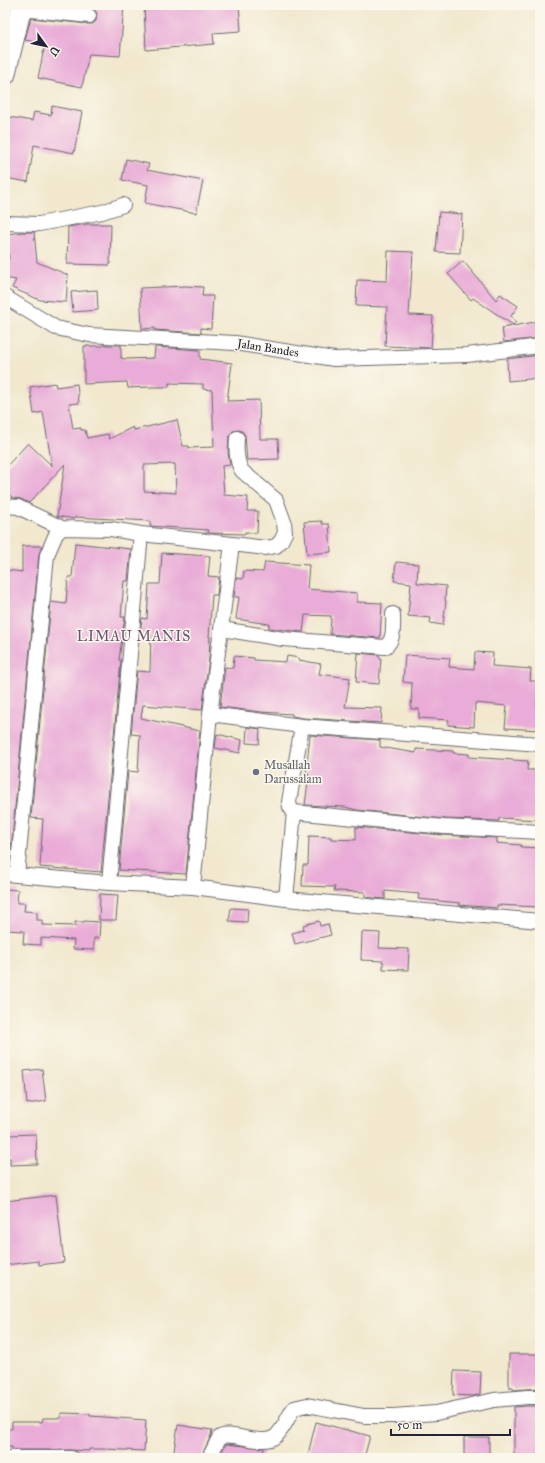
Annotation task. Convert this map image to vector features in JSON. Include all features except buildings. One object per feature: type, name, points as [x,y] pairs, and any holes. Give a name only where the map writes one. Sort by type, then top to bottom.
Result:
[{"type":"street","points":[[5,75],[22,7],[88,16]]},
{"type":"street","points":[[5,223],[39,224],[102,212],[123,205]]},
{"type":"street","name":"Jalan Bandes","points":[[5,296],[56,328],[89,335],[235,343],[334,359],[467,355],[540,346]]},
{"type":"street","points":[[5,506],[18,507],[62,528],[111,529],[141,534],[266,548],[276,546],[281,541],[285,533],[284,522],[276,500],[242,471],[236,455],[237,438]]},
{"type":"street","points":[[62,528],[56,534],[47,555],[11,875],[109,883],[193,887],[286,899],[540,921]]},
{"type":"street","points":[[109,883],[141,534]]},
{"type":"street","points":[[193,887],[210,714],[232,544]]},
{"type":"street","points":[[222,629],[283,639],[385,647],[390,644],[392,640],[393,614]]},
{"type":"street","points":[[210,714],[302,726],[540,744]]},
{"type":"street","points":[[286,899],[294,812],[290,807],[289,802],[302,726]]},
{"type":"street","points":[[294,812],[444,827],[540,832]]},
{"type":"street","points":[[209,1458],[221,1436],[226,1435],[262,1440],[274,1437],[279,1432],[294,1408],[307,1404],[364,1416],[393,1416],[436,1412],[494,1400],[540,1397]]},
{"type":"street","points":[[5,1458],[71,1458]]},
{"type":"place","name":"Musallah Darussalam","points":[[256,772]]},
{"type":"district","name":"LIMAU MANIS","points":[[134,636]]}]
